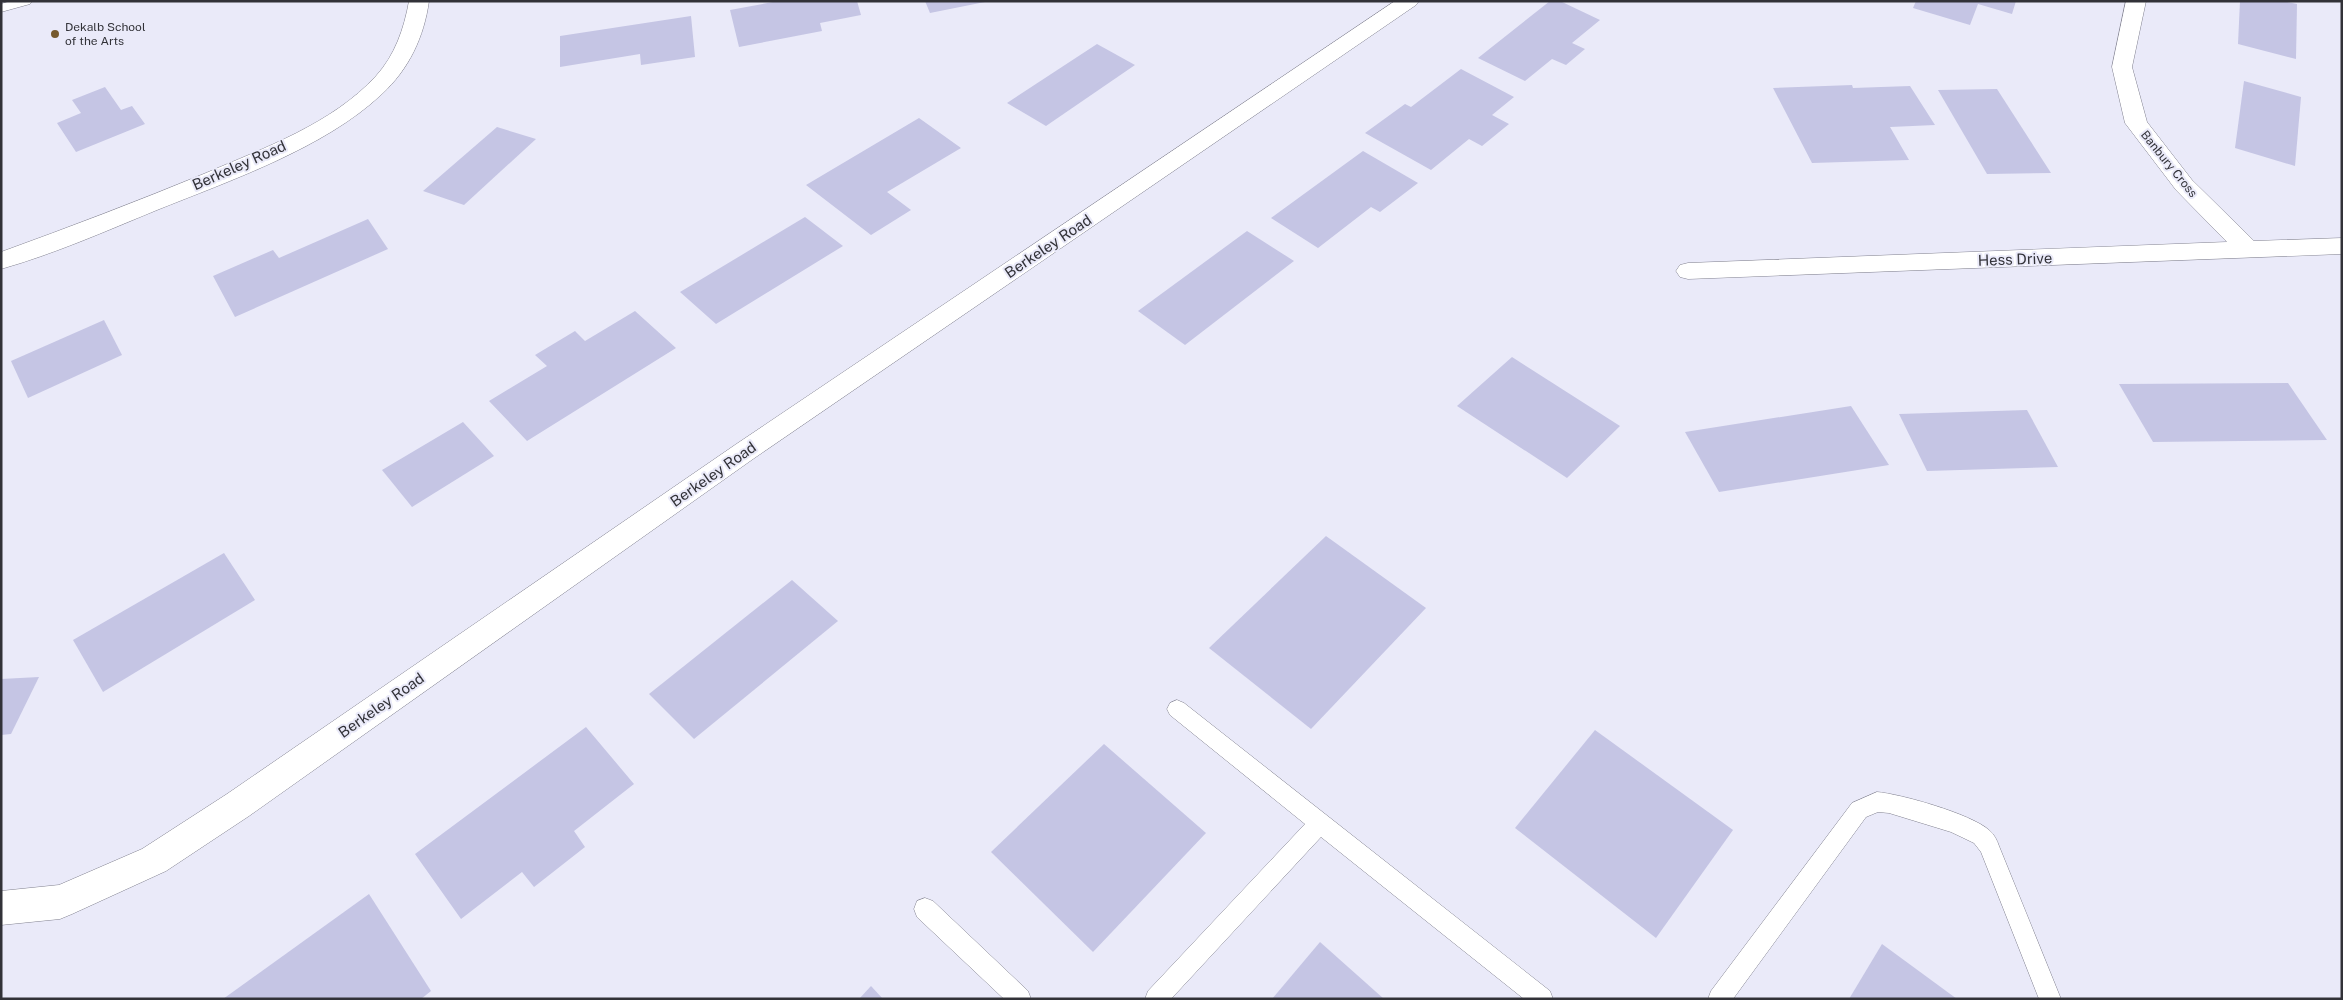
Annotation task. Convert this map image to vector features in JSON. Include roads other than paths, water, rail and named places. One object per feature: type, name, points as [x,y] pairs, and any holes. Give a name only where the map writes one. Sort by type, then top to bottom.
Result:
[{"type":"street","name":"Berkeley Road","points":[[1,262],[94,228],[255,160],[341,116],[375,89],[403,56],[416,23],[419,1]]},
{"type":"street","name":"Berkeley Road","points":[[1,908],[60,902],[154,860],[238,805],[744,452],[1409,1]]},
{"type":"street","name":"Banbury Cross","points":[[2136,1],[2122,66],[2136,123],[2184,185],[2249,250]]},
{"type":"street","name":"Hess Drive","points":[[1688,271],[2342,246]]},
{"type":"lane","points":[[1,8],[26,1]]},
{"type":"lane","points":[[1177,709],[1542,999]]},
{"type":"lane","points":[[1719,999],[1859,810],[1877,802],[1889,803],[1955,823],[1981,836],[1989,846],[2050,999]]},
{"type":"lane","points":[[1156,999],[1320,823]]},
{"type":"lane","points":[[925,909],[1020,999]]},
{"type":"place","name":"Dekalb School of the Arts","points":[[55,34]]}]
